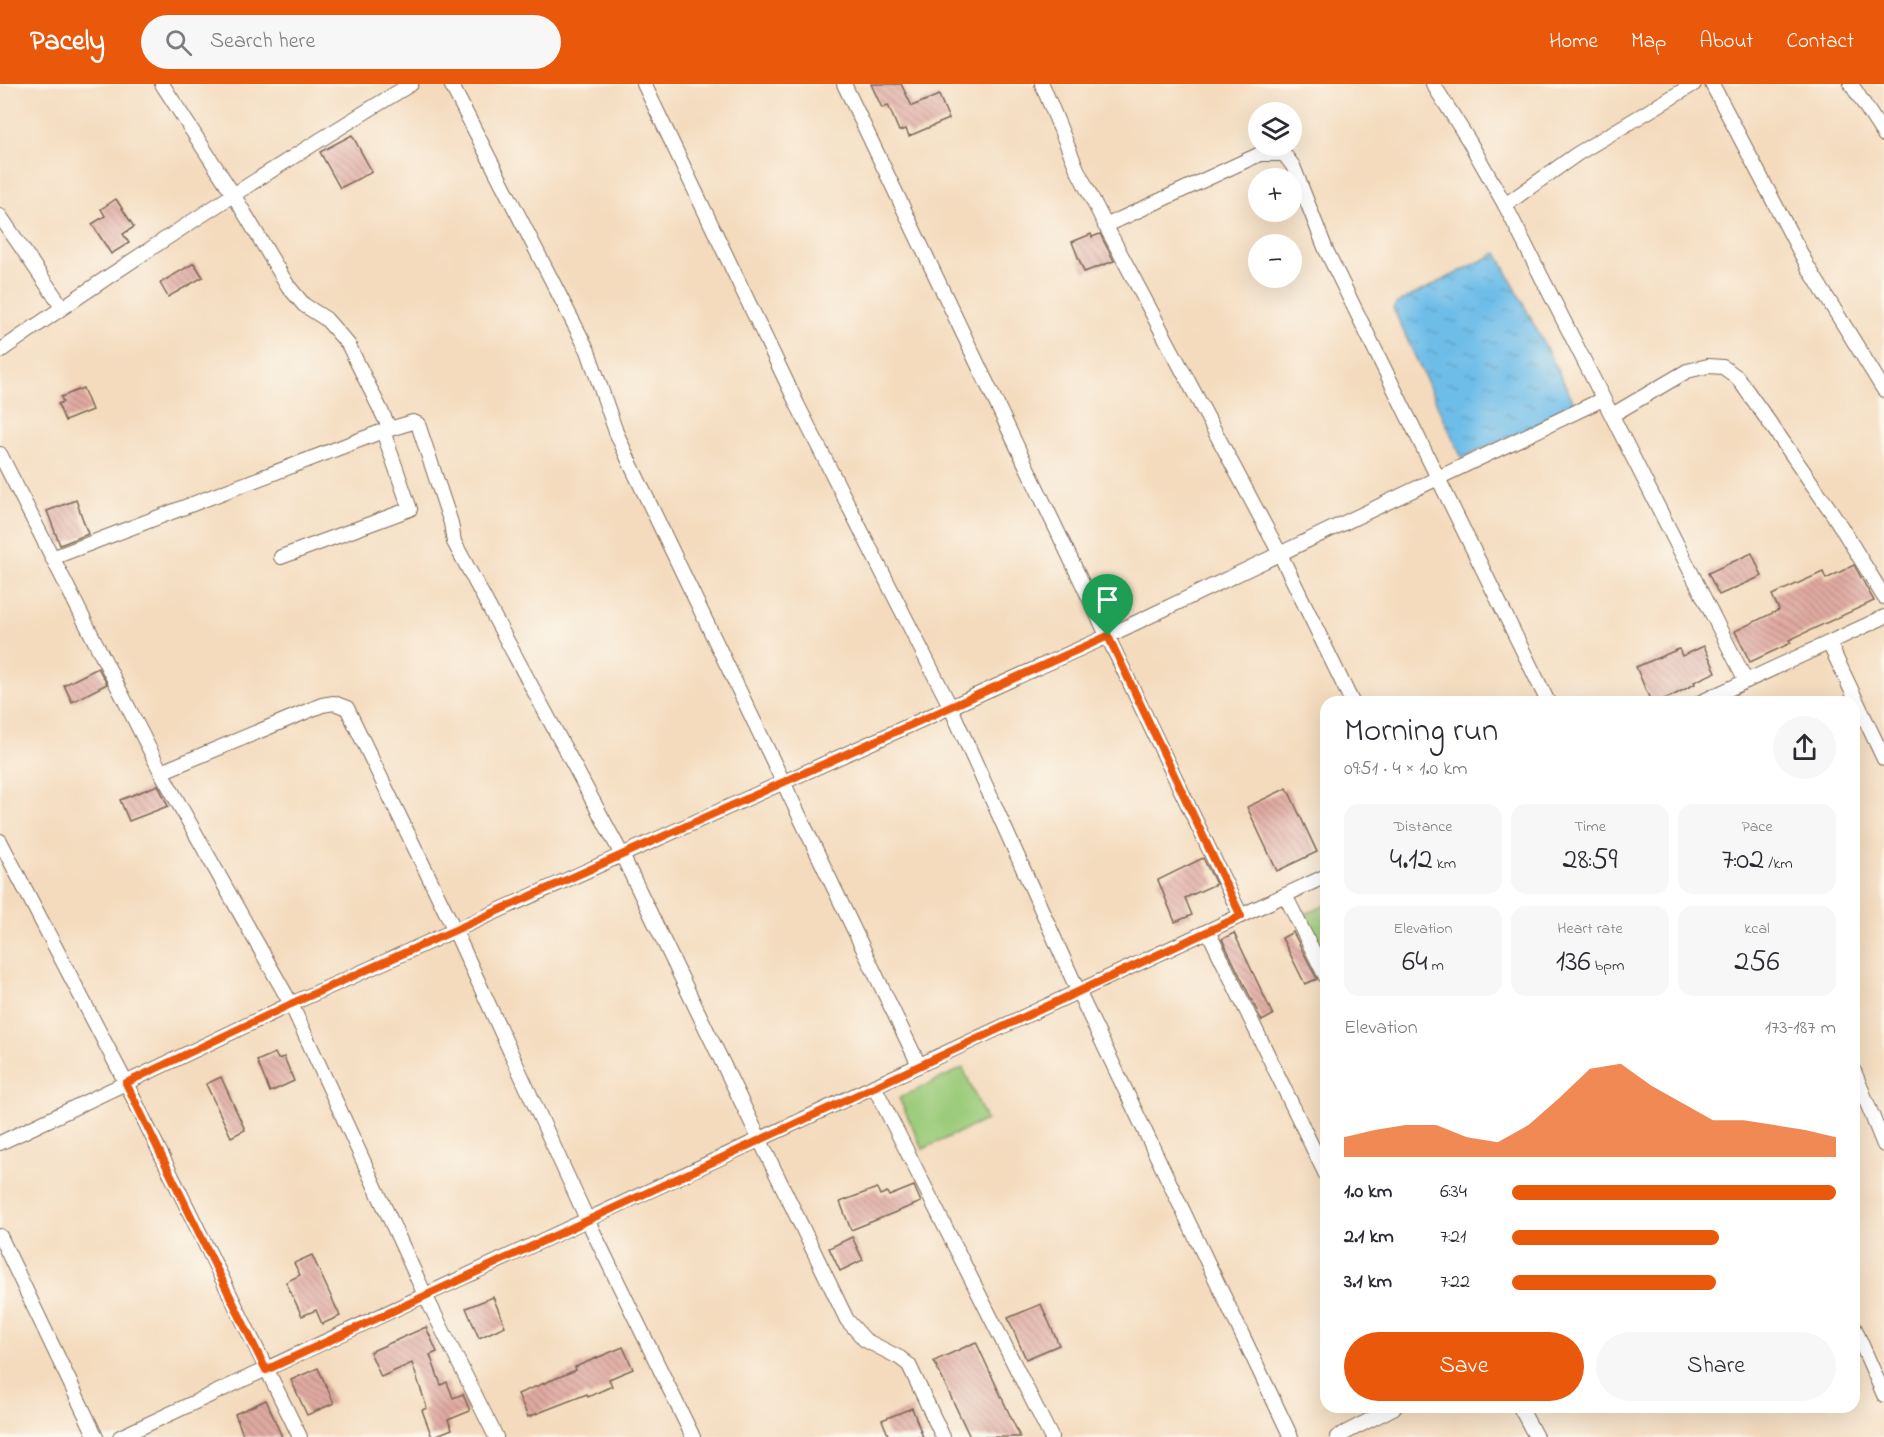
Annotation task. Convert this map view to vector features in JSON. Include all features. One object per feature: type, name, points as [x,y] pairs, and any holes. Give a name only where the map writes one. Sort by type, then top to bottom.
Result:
[{"type":"street","points":[[162,84],[293,293],[304,304],[326,319],[348,344],[386,430],[410,509],[281,557]]},
{"type":"street","points":[[0,351],[232,194],[411,84]]},
{"type":"street","points":[[451,84],[588,351],[615,432],[919,1065]]},
{"type":"street","points":[[644,84],[798,406],[950,706],[1078,992],[1291,1437]]},
{"type":"street","points":[[844,84],[1241,916]]},
{"type":"street","points":[[1042,84],[1077,169],[1105,226],[1280,554],[1349,696]]},
{"type":"street","points":[[1505,205],[1577,154],[1694,84]]},
{"type":"street","points":[[1712,84],[1808,267],[1884,390]]},
{"type":"street","points":[[1851,84],[1884,135]]},
{"type":"street","points":[[1440,86],[1505,205],[1612,415]]},
{"type":"street","points":[[1105,226],[1260,154],[1284,154],[1293,166],[1326,250],[1545,696]]},
{"type":"street","points":[[0,216],[62,307]]},
{"type":"street","points":[[1612,415],[1688,371],[1708,366],[1723,367],[1737,377],[1767,419],[1833,514],[1884,597]]},
{"type":"street","points":[[1603,399],[1612,415]]},
{"type":"street","points":[[0,1143],[291,1004],[1108,636],[1603,399]]},
{"type":"street","points":[[1603,399],[1746,681]]},
{"type":"street","points":[[52,558],[386,430],[414,422],[418,424],[451,523],[454,542],[622,855],[847,1320],[865,1340],[909,1365],[943,1437]]},
{"type":"street","points":[[0,454],[160,772],[291,1004],[425,1295],[496,1437]]},
{"type":"street","points":[[1714,696],[1884,617]]},
{"type":"street","points":[[1829,643],[1854,696]]},
{"type":"street","points":[[160,772],[322,705],[334,703],[347,708],[455,931],[587,1219],[693,1437]]},
{"type":"street","points":[[1860,708],[1884,759]]},
{"type":"street","points":[[0,841],[126,1083],[300,1437]]},
{"type":"street","points":[[120,1437],[1320,879]]},
{"type":"street","points":[[1285,895],[1320,965]]},
{"type":"street","points":[[1208,932],[1320,1163]]},
{"type":"street","points":[[874,1086],[1051,1437]]},
{"type":"street","points":[[1860,1086],[1884,1145]]},
{"type":"street","points":[[0,1236],[96,1437]]},
{"type":"street","points":[[1860,1341],[1884,1395]]},
{"type":"street","points":[[1337,1437],[1383,1413]]},
{"type":"street","points":[[1523,1413],[1536,1437]]},
{"type":"green space","points":[[1320,908],[1320,949],[1303,915]]},
{"type":"green space","points":[[963,1068],[986,1120],[923,1149],[899,1098]]},
{"type":"water","points":[[1497,253],[1576,406],[1462,458],[1393,308],[1397,303]]},
{"type":"building","points":[[871,84],[901,84],[912,106],[939,95],[949,119],[909,136],[906,129],[899,131],[888,105],[882,108]]},
{"type":"building","points":[[352,135],[372,172],[340,188],[320,152]]},
{"type":"building","points":[[116,199],[134,227],[123,234],[129,243],[111,254],[92,224],[105,216],[101,209]]},
{"type":"building","points":[[1091,234],[1092,237],[1100,234],[1114,261],[1084,272],[1072,242]]},
{"type":"building","points":[[194,263],[203,277],[168,297],[160,283]]},
{"type":"building","points":[[83,388],[92,410],[65,421],[58,404],[63,402],[61,397]]},
{"type":"building","points":[[76,500],[88,534],[60,545],[47,511]]},
{"type":"building","points":[[1752,553],[1762,576],[1719,595],[1708,573]]},
{"type":"building","points":[[1854,565],[1874,601],[1789,640],[1791,643],[1750,662],[1735,631],[1779,610],[1772,595],[1823,572],[1826,579]]},
{"type":"building","points":[[1704,646],[1716,672],[1672,696],[1648,696],[1636,667],[1679,649],[1682,656]]},
{"type":"building","points":[[98,668],[107,684],[72,702],[64,685]]},
{"type":"building","points":[[158,785],[168,806],[129,821],[120,800]]},
{"type":"building","points":[[1287,788],[1317,852],[1277,871],[1247,807]]},
{"type":"building","points":[[1203,858],[1216,884],[1185,898],[1192,915],[1175,922],[1158,880]]},
{"type":"building","points":[[1293,932],[1317,979],[1305,984],[1282,938]]},
{"type":"building","points":[[1234,933],[1273,1015],[1262,1021],[1222,939]]},
{"type":"building","points":[[275,1053],[278,1059],[284,1057],[294,1081],[270,1092],[257,1061]]},
{"type":"building","points":[[221,1077],[245,1130],[231,1137],[206,1084]]},
{"type":"building","points":[[914,1186],[921,1202],[851,1230],[840,1202],[877,1188],[880,1195],[887,1192],[889,1196]]},
{"type":"building","points":[[852,1237],[863,1260],[840,1271],[829,1248]]},
{"type":"building","points":[[312,1255],[340,1316],[322,1324],[316,1310],[302,1316],[286,1282],[300,1275],[294,1263]]},
{"type":"building","points":[[493,1297],[505,1326],[479,1338],[466,1308]]},
{"type":"building","points":[[1041,1304],[1059,1345],[1026,1359],[1008,1318]]},
{"type":"building","points":[[426,1327],[437,1352],[430,1355],[441,1385],[447,1382],[453,1398],[463,1394],[470,1411],[448,1420],[452,1429],[432,1437],[422,1410],[427,1408],[412,1363],[381,1377],[370,1352]]},
{"type":"building","points":[[976,1342],[1020,1437],[970,1437],[934,1361]]},
{"type":"building","points":[[623,1347],[633,1369],[609,1379],[612,1386],[588,1397],[587,1394],[528,1417],[518,1394]]},
{"type":"building","points":[[318,1368],[334,1403],[307,1415],[291,1380]]},
{"type":"building","points":[[266,1400],[282,1437],[244,1437],[235,1414]]},
{"type":"building","points":[[912,1408],[923,1437],[889,1437],[882,1420]]},
{"type":"route","points":[[1108,636],[1241,916],[266,1370],[126,1083],[291,1004],[1108,636]]}]
